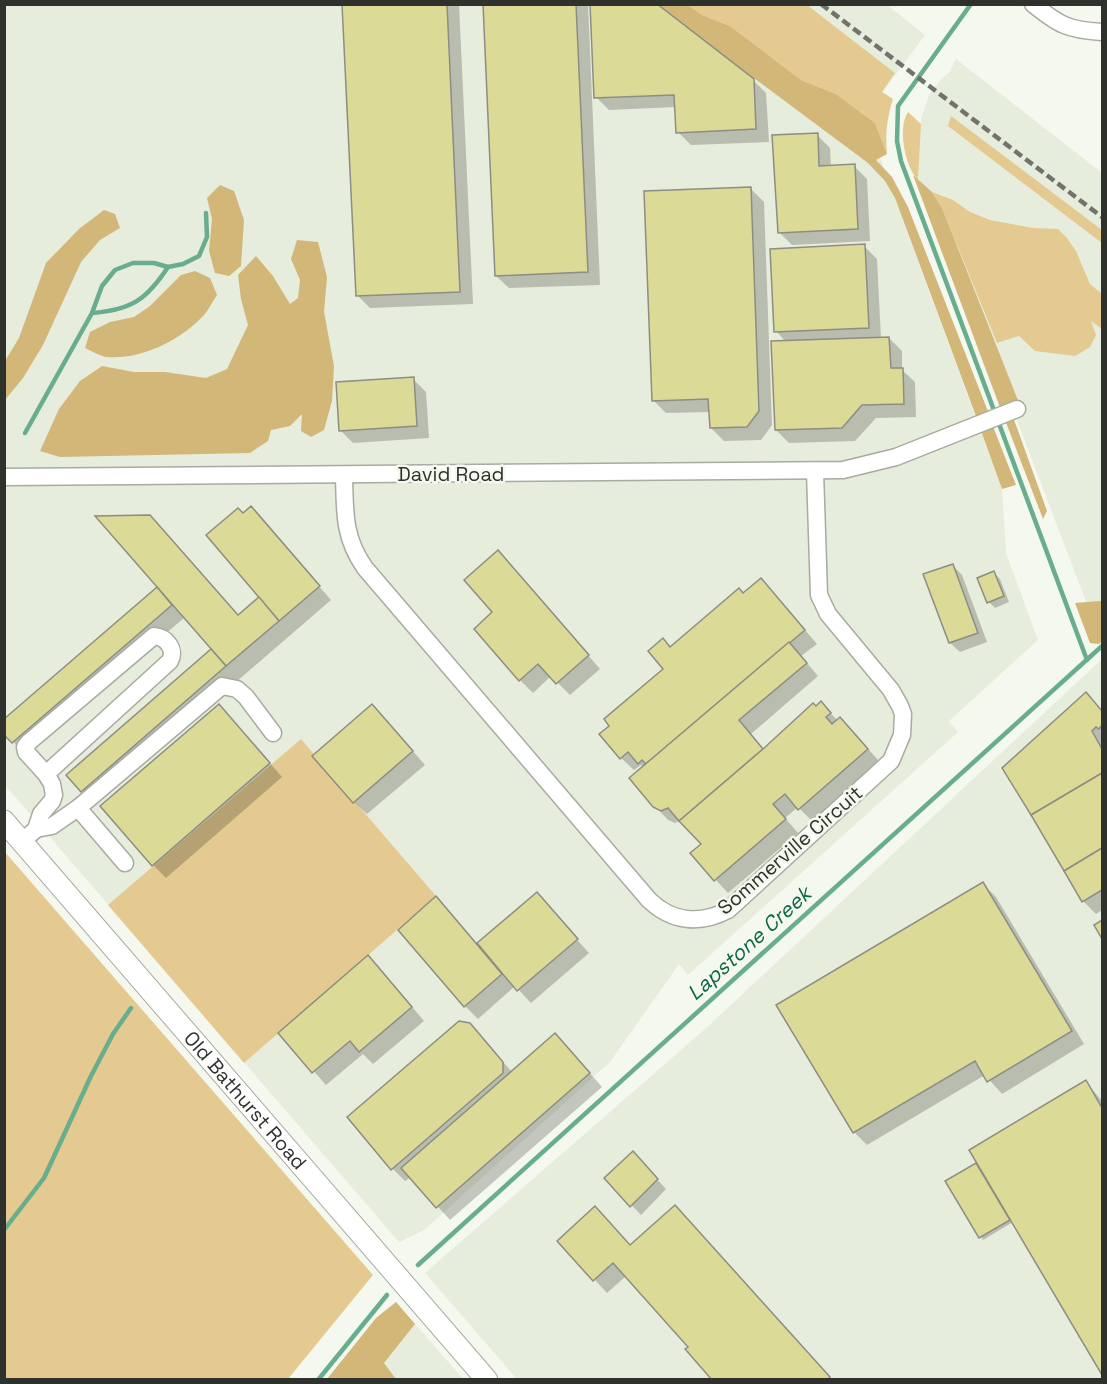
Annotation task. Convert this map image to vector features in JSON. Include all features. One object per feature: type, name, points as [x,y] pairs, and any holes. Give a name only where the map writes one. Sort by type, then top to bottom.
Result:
[{"type":"main road","name":"Old Bathurst Road","points":[[4,821],[29,835],[487,1380]]},
{"type":"street","points":[[1033,4],[1058,24],[1084,31],[1102,32]]},
{"type":"street","name":"David Road","points":[[4,477],[852,469],[896,457],[1017,409]]},
{"type":"street","name":"Sommerville Circuit","points":[[344,475],[347,534],[351,546],[365,568],[649,900],[665,913],[682,919],[695,920],[717,916],[728,910],[891,761],[901,742],[903,714],[896,697],[828,614],[819,595],[815,471]]},
{"type":"street","points":[[29,835],[40,814],[52,801],[54,795],[52,784],[46,774],[26,752],[29,742],[154,636],[165,639],[173,651],[170,661],[46,774]]},
{"type":"street","points":[[29,835],[52,826],[78,808],[222,686],[237,688],[273,733]]},
{"type":"street","points":[[78,808],[125,862]]},
{"type":"shaded area","points":[[886,4],[925,35],[870,109],[887,154],[876,147],[1002,489],[1006,553],[1038,640],[949,721],[958,732],[688,975],[679,964],[610,1062],[424,1230],[399,1242],[5,785],[4,5]]},
{"type":"shaded area","points":[[656,5],[688,5],[702,15],[730,26],[801,80],[836,94],[875,123],[887,154],[876,160],[892,177],[908,207],[989,414],[977,419],[895,198],[885,181],[868,163]]},
{"type":"shaded area","points":[[688,5],[807,5],[895,73],[882,92],[893,99],[887,126],[887,154],[875,123],[836,94],[801,80],[730,26],[702,15]]},
{"type":"shaded area","points":[[956,59],[1102,173],[1102,621],[1096,628],[930,191],[918,180],[921,119],[929,95],[942,78],[949,73]]},
{"type":"shaded area","points":[[908,112],[921,124],[918,180],[909,166],[904,147],[903,128]]},
{"type":"shaded area","points":[[951,116],[1102,230],[1102,243],[948,126]]},
{"type":"shaded area","points":[[913,175],[932,192],[942,208],[1019,403],[1001,410]]},
{"type":"shaded area","points":[[220,185],[234,191],[244,220],[241,266],[229,276],[215,273],[209,251],[212,219],[207,198]]},
{"type":"shaded area","points":[[932,192],[953,200],[970,212],[990,220],[1033,228],[1058,229],[1076,251],[1090,284],[1102,294],[1102,329],[1091,321],[1096,335],[1090,347],[1075,356],[1035,351],[1019,336],[997,343],[942,208]]},
{"type":"shaded area","points":[[104,210],[115,214],[120,228],[100,240],[81,262],[43,345],[23,378],[5,400],[5,361],[19,338],[46,263],[79,229]]},
{"type":"shaded area","points":[[297,240],[318,242],[327,277],[324,312],[334,366],[332,401],[324,430],[311,437],[301,431],[302,414],[290,426],[271,430],[268,441],[250,453],[60,457],[40,451],[59,409],[80,381],[102,366],[134,372],[165,372],[206,378],[227,369],[248,325],[238,275],[256,256],[273,276],[290,304],[298,298],[300,280],[291,259]]},
{"type":"shaded area","points":[[195,271],[210,278],[217,295],[204,315],[184,333],[147,352],[120,357],[98,355],[85,348],[90,332],[110,322],[134,317],[150,306],[181,275]]},
{"type":"shaded area","points":[[1013,417],[1047,511],[1043,519],[1005,420]]},
{"type":"shaded area","points":[[992,424],[1016,485],[1002,489],[980,428]]},
{"type":"shaded area","points":[[1102,602],[1102,641],[1099,644],[1090,643],[1075,603]]},
{"type":"shaded area","points":[[1102,659],[1102,1379],[517,1379],[425,1273],[704,1030]]},
{"type":"shaded area","points":[[301,739],[436,896],[244,1063],[108,905]]},
{"type":"shaded area","points":[[4,851],[373,1275],[288,1379],[5,1379]]},
{"type":"shaded area","points":[[396,1302],[415,1324],[384,1363],[396,1379],[327,1379],[376,1318]]},
{"type":"shaded area","points":[[415,1324],[463,1379],[396,1379],[384,1363]]},
{"type":"building","points":[[342,4],[447,4],[460,292],[356,296]]},
{"type":"building","points":[[483,4],[576,4],[588,272],[495,276]]},
{"type":"building","points":[[590,4],[657,4],[754,79],[756,129],[676,133],[674,95],[594,98]]},
{"type":"building","points":[[818,133],[819,166],[855,164],[858,229],[778,233],[772,135]]},
{"type":"building","points":[[751,187],[759,411],[747,427],[710,428],[708,399],[652,401],[644,191]]},
{"type":"building","points":[[865,244],[869,328],[774,332],[770,249]]},
{"type":"building","points":[[889,337],[891,368],[903,368],[904,404],[862,405],[842,428],[775,430],[771,341]]},
{"type":"building","points":[[414,377],[417,426],[339,431],[336,382]]},
{"type":"building","points":[[251,506],[320,586],[279,621],[206,535],[238,508],[243,513]]},
{"type":"building","points":[[150,515],[238,615],[259,597],[279,621],[226,666],[95,516]]},
{"type":"building","points":[[498,550],[589,655],[556,684],[538,664],[519,681],[474,629],[492,612],[464,580]]},
{"type":"building","points":[[953,564],[978,633],[949,643],[923,574]]},
{"type":"building","points":[[994,571],[1004,596],[987,603],[977,578]]},
{"type":"building","points":[[761,578],[805,630],[646,764],[642,760],[638,764],[628,752],[620,759],[599,734],[609,726],[604,719],[663,669],[648,651],[663,638],[670,647],[739,588],[743,593]]},
{"type":"building","points":[[157,587],[172,605],[12,743],[4,735],[4,719]]},
{"type":"building","points":[[789,642],[807,663],[739,720],[763,749],[679,821],[668,808],[661,811],[653,807],[629,778]]},
{"type":"building","points":[[211,649],[226,666],[81,792],[66,775]]},
{"type":"building","points":[[1086,692],[1102,711],[1102,725],[1099,729],[1096,727],[1092,731],[1102,749],[1102,773],[1031,815],[1002,768]]},
{"type":"building","points":[[821,701],[831,713],[826,717],[832,724],[840,717],[868,749],[798,810],[785,794],[773,804],[786,819],[714,881],[690,853],[701,844],[679,821],[813,703],[816,706]]},
{"type":"building","points":[[219,704],[270,763],[152,866],[100,806]]},
{"type":"building","points":[[372,704],[413,751],[353,803],[312,756]]},
{"type":"building","points":[[1102,773],[1102,848],[1064,871],[1031,815]]},
{"type":"building","points":[[1102,848],[1102,890],[1082,902],[1064,871]]},
{"type":"building","points":[[983,882],[1072,1031],[987,1082],[975,1061],[853,1133],[776,1005]]},
{"type":"building","points":[[537,892],[578,939],[517,991],[477,943]]},
{"type":"building","points":[[436,896],[502,974],[464,1007],[398,930]]},
{"type":"building","points":[[1102,920],[1102,939],[1094,925]]},
{"type":"building","points":[[368,955],[412,1007],[359,1052],[350,1041],[312,1073],[278,1033]]},
{"type":"building","points":[[459,1021],[470,1023],[503,1062],[503,1073],[391,1170],[347,1117]]},
{"type":"building","points":[[555,1033],[590,1073],[436,1208],[401,1168]]},
{"type":"building","points":[[1086,1080],[1102,1108],[1102,1375],[969,1150]]},
{"type":"building","points":[[633,1151],[658,1179],[630,1207],[604,1178]]},
{"type":"building","points":[[976,1163],[1010,1220],[979,1238],[945,1181]]},
{"type":"building","points":[[675,1205],[830,1377],[827,1380],[712,1380],[685,1349],[688,1347],[613,1263],[593,1281],[557,1241],[595,1206],[630,1245]]},
{"type":"waterway","points":[[971,4],[898,106],[897,141],[901,161],[995,413]]},
{"type":"waterway","points":[[25,433],[92,313],[102,286],[115,270],[133,263],[154,263],[168,267],[183,264],[199,256],[207,237],[206,213]]},
{"type":"waterway","points":[[92,313],[118,309],[137,301],[153,287],[168,267]]},
{"type":"waterway","points":[[998,421],[1087,660]]},
{"type":"waterway","name":"Lapstone Creek","points":[[418,1265],[1102,646]]},
{"type":"waterway","points":[[4,1230],[44,1178],[91,1076],[113,1034],[131,1008]]},
{"type":"waterway","name":"Lapstone Creek","points":[[318,1380],[387,1295]]},
{"type":"railway","points":[[821,4],[1102,217]]}]
